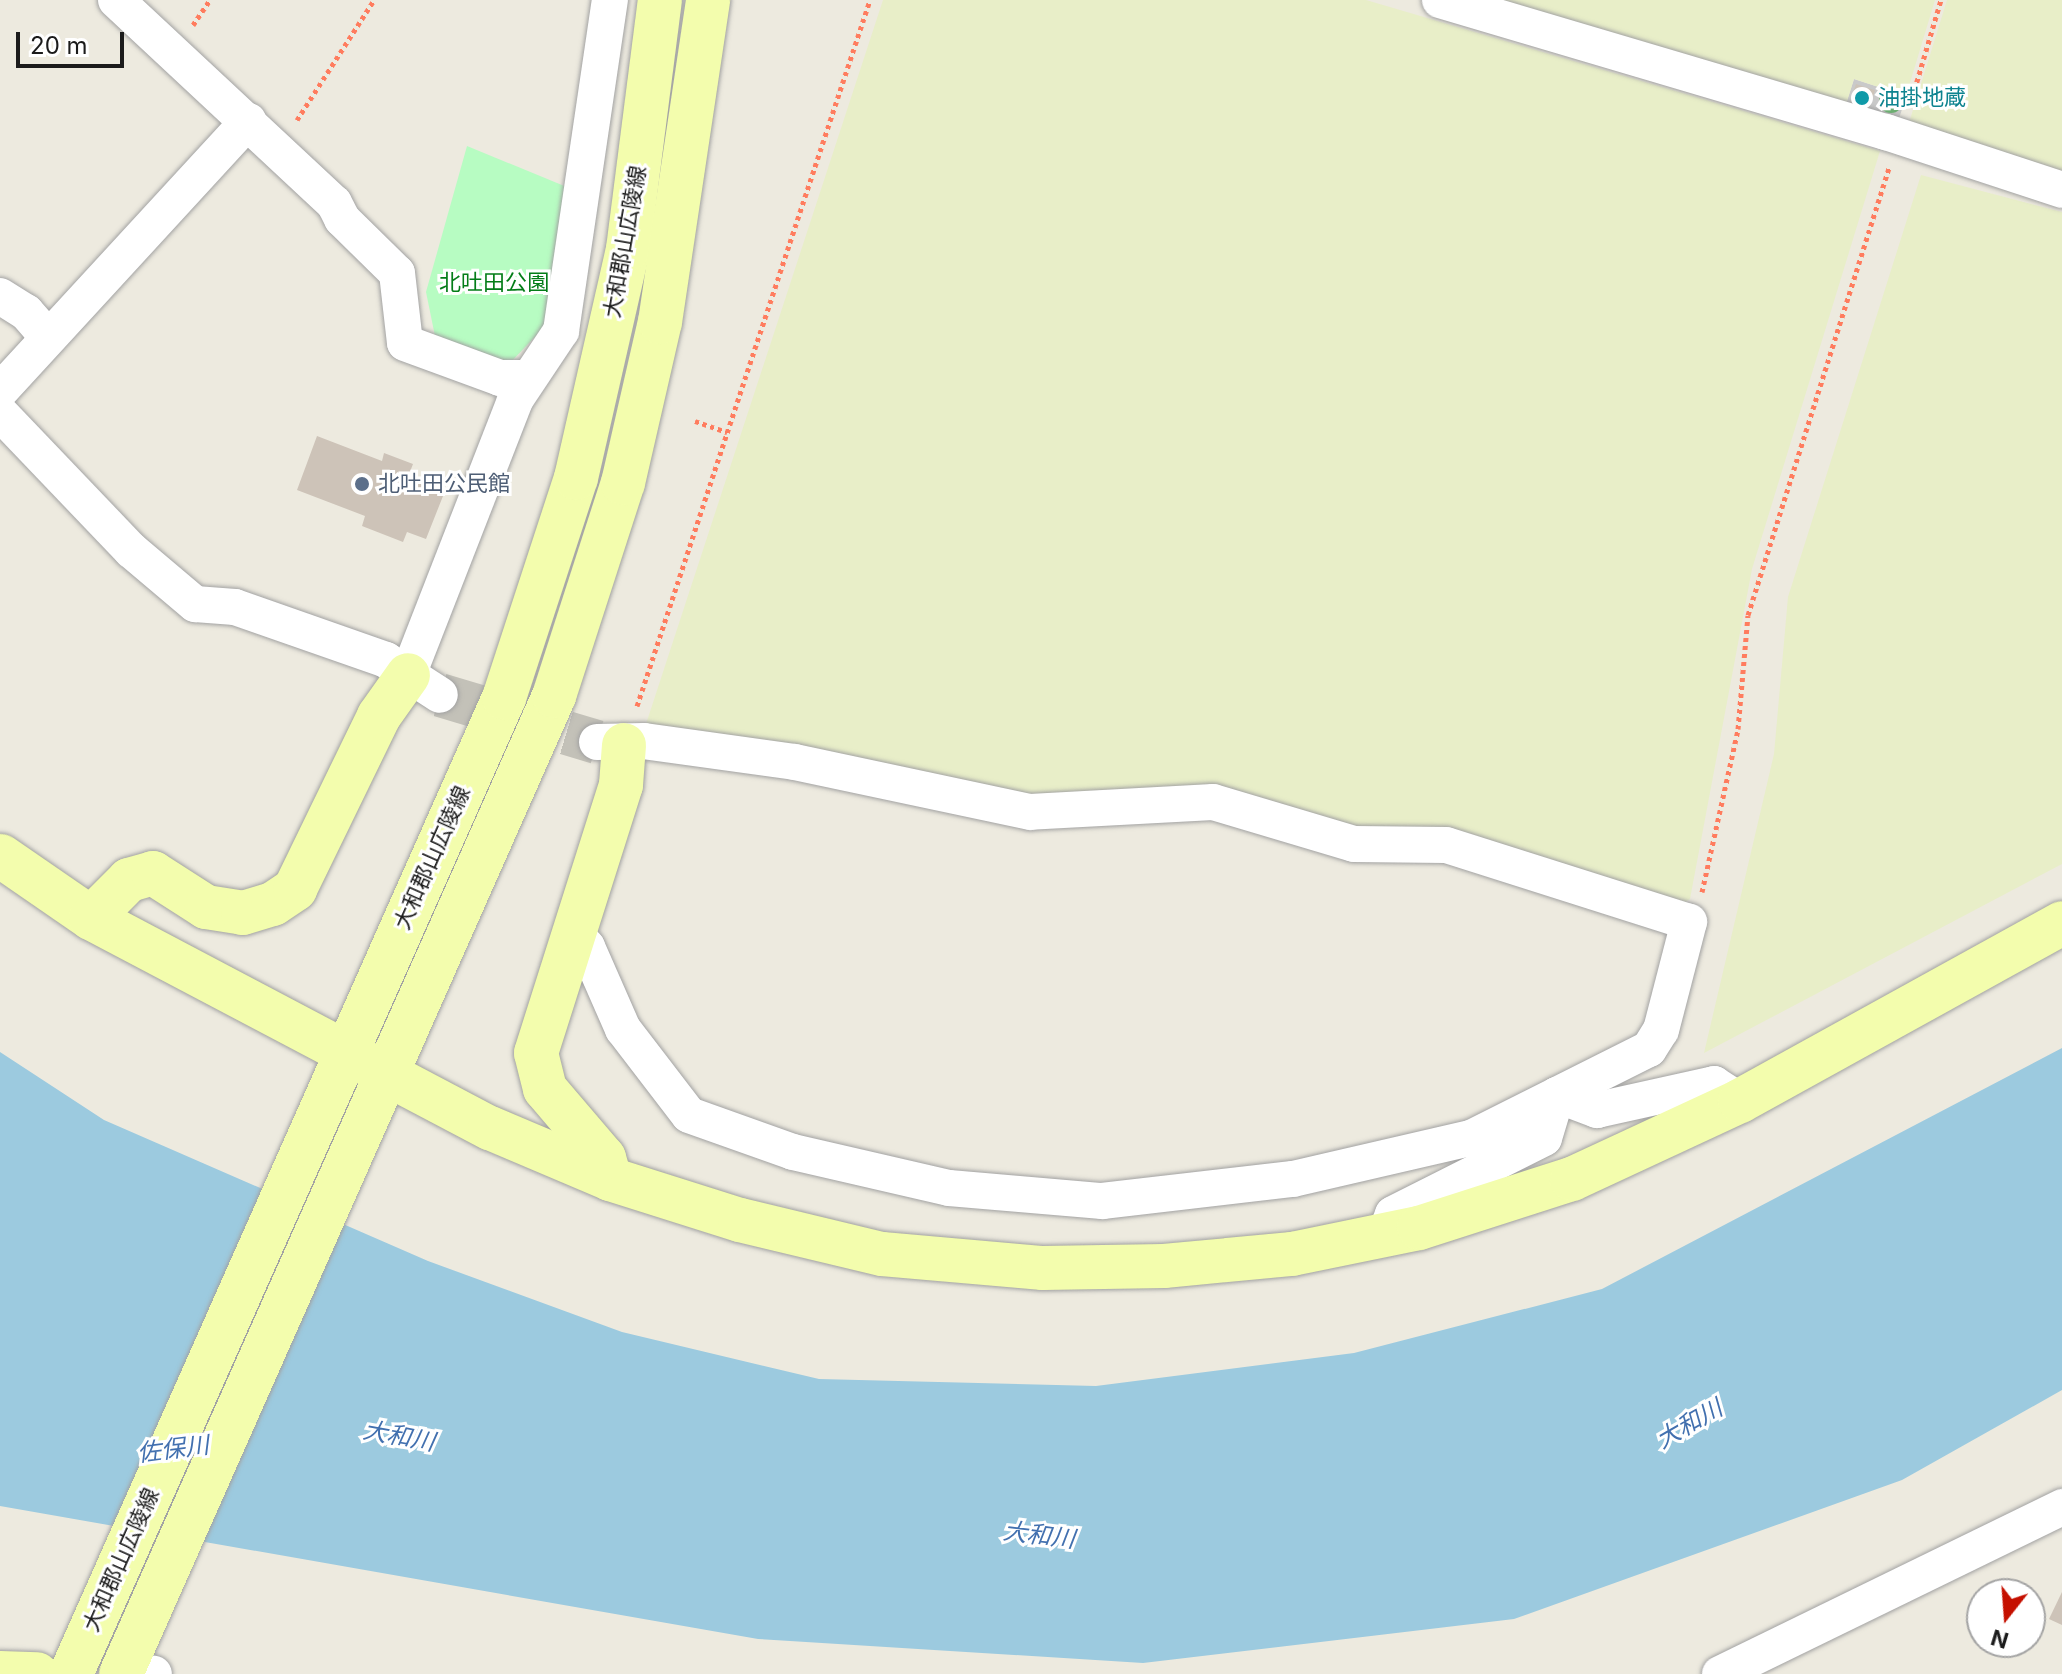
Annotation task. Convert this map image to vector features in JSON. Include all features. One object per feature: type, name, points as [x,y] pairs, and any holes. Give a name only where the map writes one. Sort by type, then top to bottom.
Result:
[{"type":"main road","name":"大和郡山広陵線","points":[[71,1674],[504,698],[576,478],[628,249],[660,0]]},
{"type":"main road","name":"大和郡山広陵線","points":[[122,1673],[554,696],[623,483],[660,322],[708,0]]},
{"type":"main road","points":[[91,918],[129,880],[153,873],[206,907],[243,913],[273,904],[295,889],[379,716],[424,685]]},
{"type":"main road","points":[[610,744],[621,785],[536,1053],[545,1089],[604,1158],[610,1179]]},
{"type":"main road","points":[[0,855],[91,918],[345,1052],[378,1092],[490,1128],[610,1179],[740,1220],[882,1254],[1043,1268],[1164,1266],[1278,1256],[1385,1235],[1572,1179],[1740,1101],[2062,923]]},
{"type":"main road","points":[[0,1673],[37,1674]]},
{"type":"street","points":[[116,0],[278,149],[397,273],[405,343],[500,378],[528,378]]},
{"type":"street","points":[[0,413],[131,550],[195,604],[235,607],[386,660],[424,685],[515,400],[561,331],[610,0]]},
{"type":"street","points":[[1440,0],[1900,137],[2062,190]]},
{"type":"street","points":[[0,391],[248,121]]},
{"type":"street","points":[[0,296],[26,312],[48,337]]},
{"type":"street","points":[[574,932],[587,947],[623,1029],[689,1115],[793,1152],[949,1188],[1102,1201],[1293,1179],[1471,1138],[1649,1049],[1661,1030],[1689,922],[1446,845],[1354,844],[1213,802],[1030,812],[795,762],[644,741],[610,744]]},
{"type":"street","points":[[1557,1095],[1597,1110],[1714,1084],[1740,1101]]},
{"type":"street","points":[[1385,1235],[1393,1214],[1544,1138],[1557,1095]]},
{"type":"street","points":[[1720,1674],[2062,1507]]},
{"type":"path","points":[[278,149],[374,0]]},
{"type":"path","points":[[610,744],[727,432],[870,0]]},
{"type":"path","points":[[1689,922],[1701,895],[1738,729],[1748,615],[1941,0]]},
{"type":"path","points":[[695,421],[727,432]]},
{"type":"shaded area","points":[[1854,79],[1906,96],[1897,125],[1845,108]]},
{"type":"green space","points":[[883,0],[1366,0],[1880,151],[1752,569],[1690,899],[1684,903],[1362,833],[1048,802],[646,724]]},
{"type":"green space","points":[[1472,0],[1935,0],[1906,96],[1854,79],[1845,108]]},
{"type":"green space","points":[[1947,0],[2062,0],[2062,183],[1908,126]]},
{"type":"green space","name":"北吐田公園","points":[[467,146],[574,190],[552,319],[506,367],[436,341],[426,292]]},
{"type":"green space","points":[[1921,175],[2062,212],[2062,864],[1704,1053],[1774,754],[1788,597]]},
{"type":"water","points":[[2062,1048],[2062,1390],[1902,1480],[1514,1619],[1143,1663],[758,1639],[0,1506],[0,1052],[104,1120],[428,1261],[622,1332],[819,1379],[1096,1386],[1354,1353],[1602,1289]]},
{"type":"building","name":"油掛地蔵","points":[[1856,84],[1875,90],[1868,111],[1849,105]]},
{"type":"building","name":"北吐田公民館","points":[[317,436],[382,461],[384,453],[413,464],[408,477],[445,491],[426,539],[407,532],[403,542],[362,526],[365,516],[297,490]]},
{"type":"building","points":[[2062,1592],[2062,1625],[2049,1619]]},
{"type":"tunnel","points":[[440,695],[597,742]]},
{"type":"place","name":"油掛地蔵","points":[[1862,98]]},
{"type":"place","name":"北吐田公民館","points":[[362,484]]},
{"type":"water label","name":"大和川","points":[[1689,1424]]},
{"type":"water label","name":"大和川","points":[[399,1436]]},
{"type":"water label","name":"佐保川","points":[[173,1449]]},
{"type":"water label","name":"大和川","points":[[1039,1535]]}]
